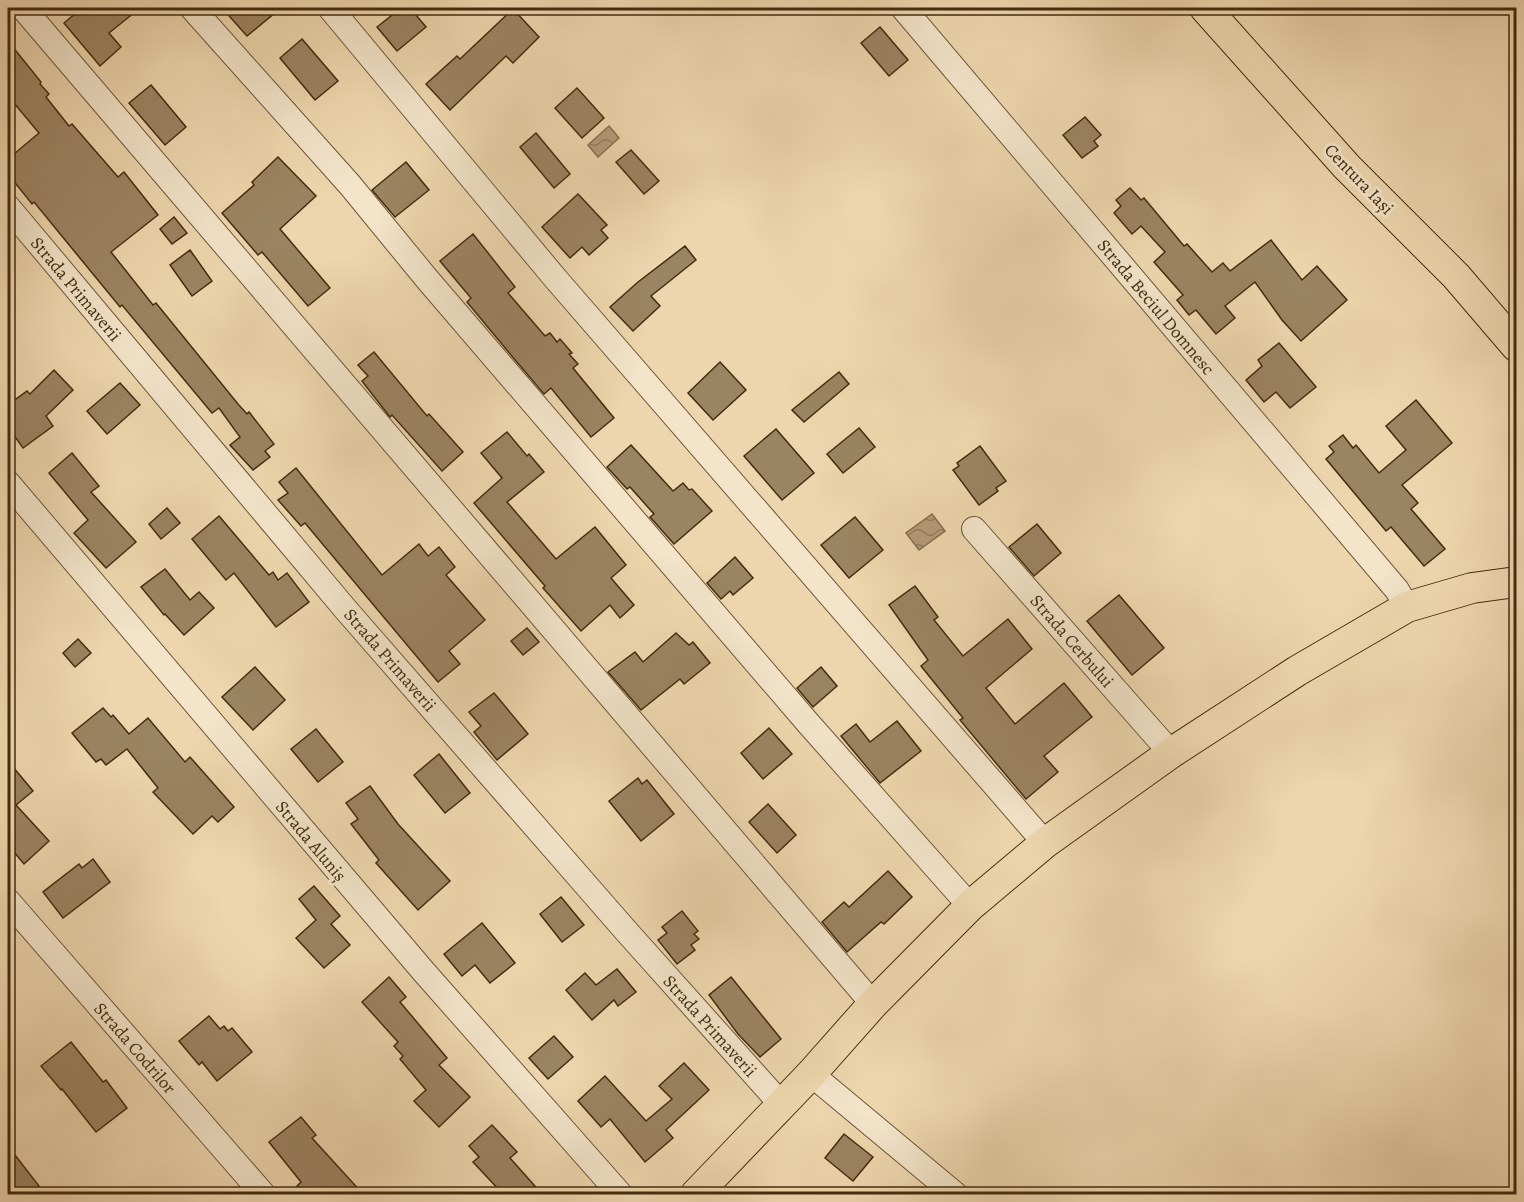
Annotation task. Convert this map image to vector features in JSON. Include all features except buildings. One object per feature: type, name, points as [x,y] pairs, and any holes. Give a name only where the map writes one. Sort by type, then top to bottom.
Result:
[{"type":"main road","name":"Centura Iași","points":[[1205,8],[1347,167],[1456,276],[1516,346]]},
{"type":"main road","points":[[1473,588],[1516,560]]},
{"type":"main road","points":[[696,1194],[811,1074],[873,1004],[970,906],[1045,843],[1171,753],[1297,671],[1407,607],[1473,588],[1516,582]]},
{"type":"street","points":[[23,8],[873,1004]]},
{"type":"street","points":[[192,8],[350,186],[800,714],[970,906]]},
{"type":"street","points":[[330,8],[555,278],[1045,843]]},
{"type":"street","name":"Strada Beciul Domnesc","points":[[903,8],[1397,590],[1407,607]]},
{"type":"street","name":"Strada Primaverii","points":[[8,207],[347,611],[627,932],[782,1105]]},
{"type":"street","name":"Strada Aluniș","points":[[8,483],[424,972],[620,1194]]},
{"type":"street","name":"Strada Cerbului","points":[[974,529],[1171,753]]},
{"type":"street","name":"Strada Codrilor","points":[[8,901],[263,1194]]},
{"type":"street","points":[[811,1074],[955,1194]]},
{"type":"water","points":[[609,126],[619,138],[598,157],[588,145]]},
{"type":"water","points":[[932,514],[945,531],[919,550],[906,533]]}]
